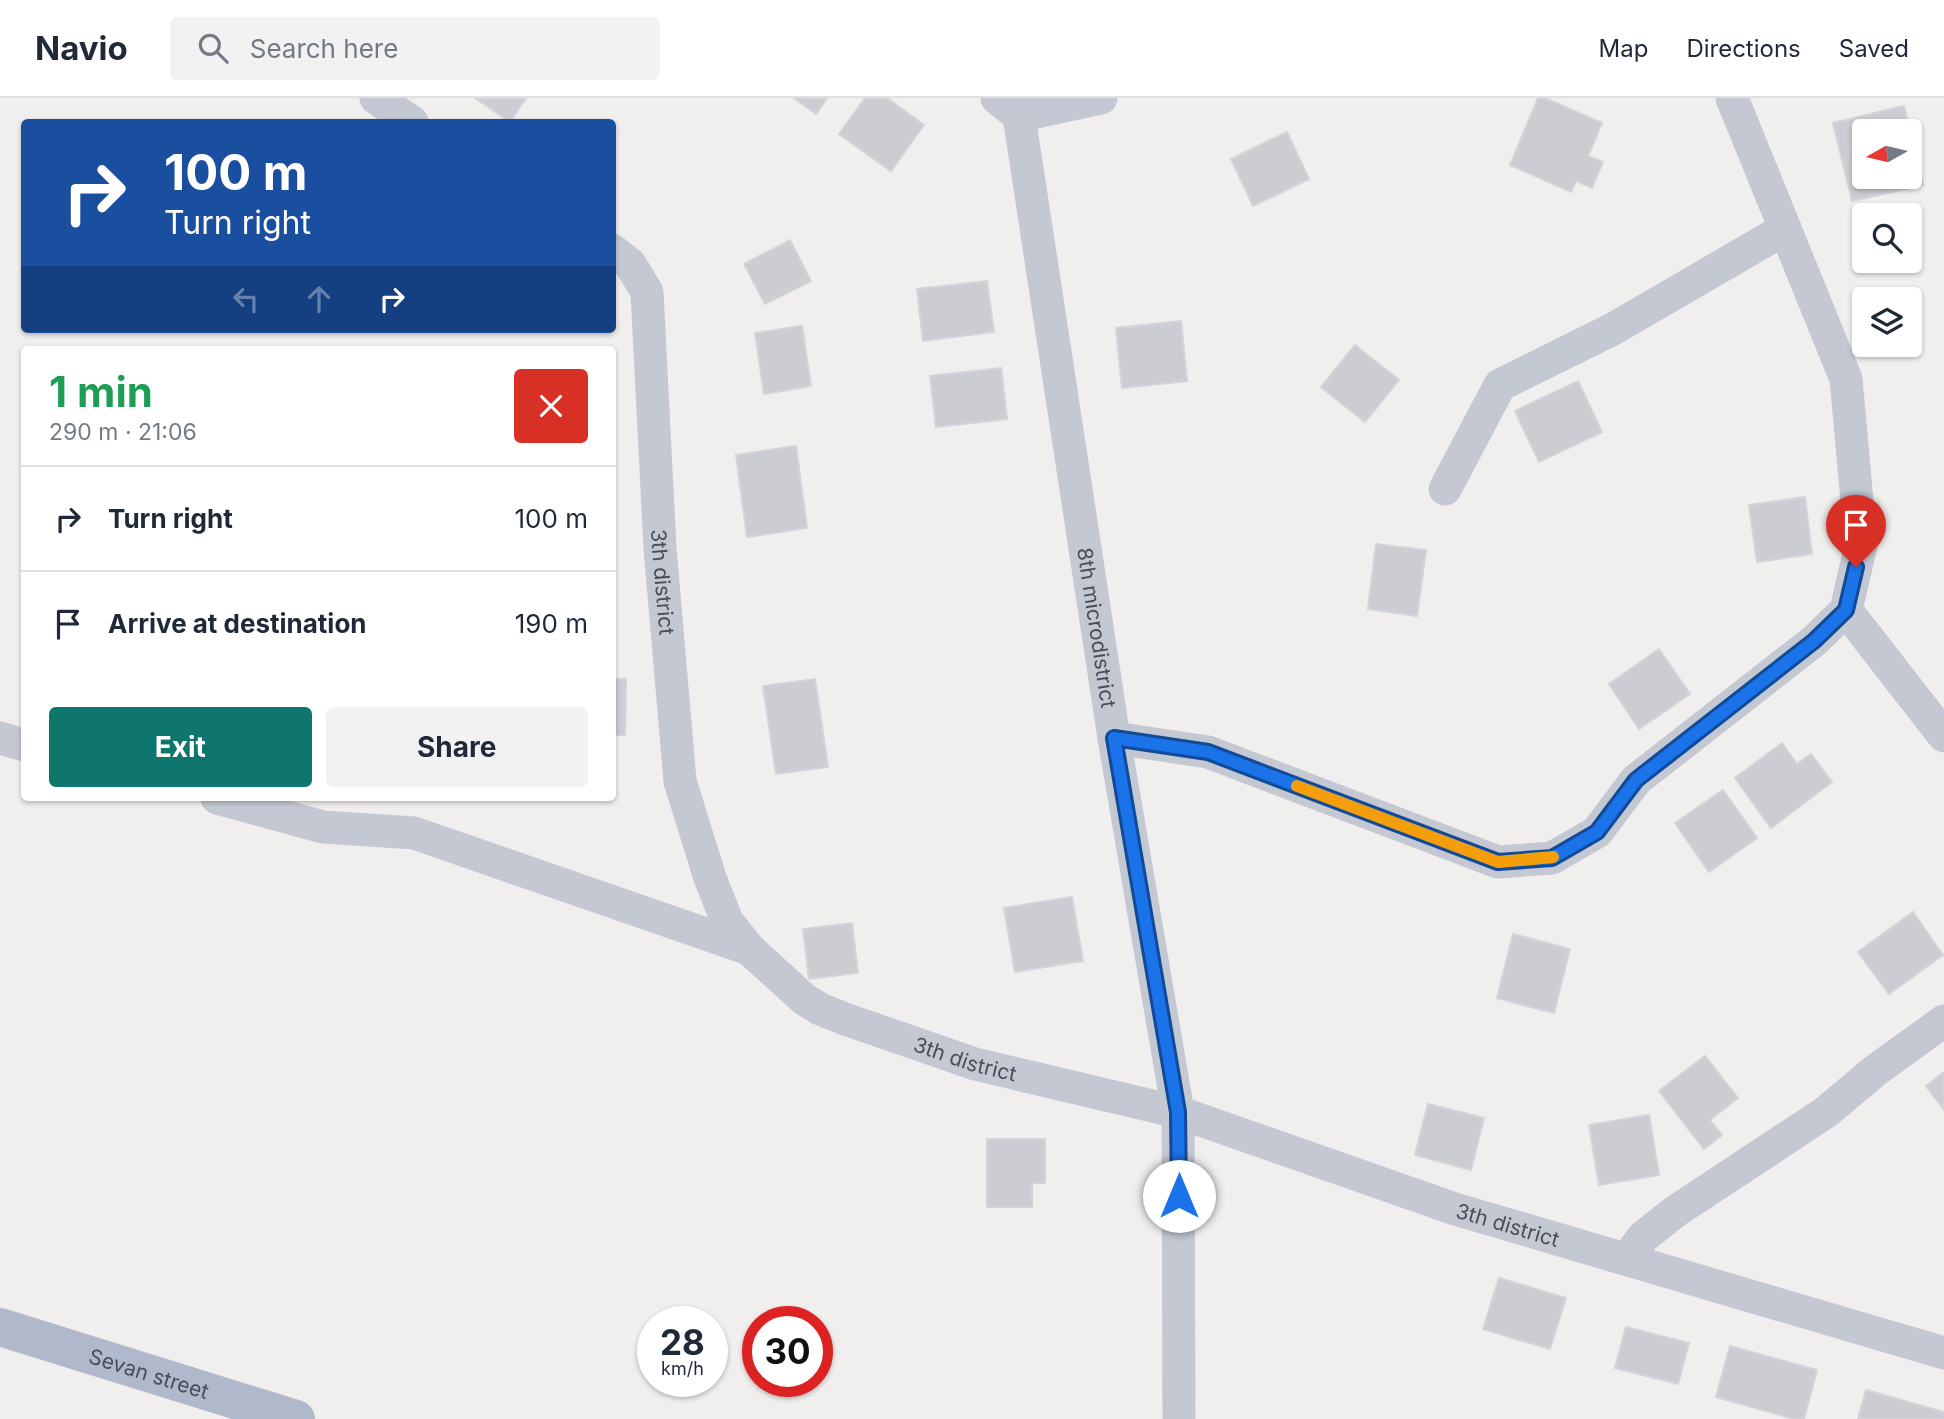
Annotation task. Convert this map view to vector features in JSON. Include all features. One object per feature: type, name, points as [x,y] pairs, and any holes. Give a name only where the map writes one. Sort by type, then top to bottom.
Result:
[{"type":"main road","name":"Sevan street","points":[[0,1327],[296,1419]]},
{"type":"street","points":[[376,98],[408,119]]},
{"type":"street","points":[[1008,107],[1101,98]]},
{"type":"street","points":[[1114,738],[1208,752],[1498,862],[1552,858],[1597,832],[1636,780],[1814,641],[1846,610],[1861,545],[1846,379],[1732,98]]},
{"type":"street","name":"8th microdistrict","points":[[1008,107],[1178,1112],[1179,1419]]},
{"type":"street","points":[[1445,489],[1500,385],[1613,329],[1785,229]]},
{"type":"street","name":"3th district","points":[[616,253],[630,264],[647,292],[660,548],[680,781],[727,921],[750,949],[804,999],[845,1019],[975,1064],[1178,1112],[1455,1209],[1944,1353]]},
{"type":"street","points":[[1846,610],[1944,736]]},
{"type":"street","points":[[0,738],[21,744]]},
{"type":"street","points":[[227,801],[323,827],[414,834],[750,949]]},
{"type":"street","points":[[1627,1259],[1643,1237],[1676,1211],[1826,1112],[1875,1070],[1944,1021]]},
{"type":"building","points":[[475,98],[526,98],[512,119],[506,119]]},
{"type":"building","points":[[794,98],[827,98],[816,114]]},
{"type":"building","points":[[865,98],[887,98],[924,125],[891,171],[839,134]]},
{"type":"building","points":[[1538,98],[1545,98],[1602,123],[1588,156],[1603,162],[1592,188],[1576,181],[1571,192],[1510,165]]},
{"type":"building","points":[[1904,106],[1907,119],[1852,119],[1852,189],[1905,189],[1852,201],[1833,123]]},
{"type":"building","points":[[1287,132],[1309,179],[1253,206],[1231,159]]},
{"type":"building","points":[[790,240],[811,281],[765,304],[744,264]]},
{"type":"building","points":[[987,281],[994,332],[923,341],[917,289]]},
{"type":"building","points":[[1181,321],[1187,381],[1122,388],[1116,328]]},
{"type":"building","points":[[802,326],[811,386],[764,394],[755,333]]},
{"type":"building","points":[[1355,345],[1399,380],[1365,422],[1321,387]]},
{"type":"building","points":[[1001,368],[1007,419],[936,427],[930,376]]},
{"type":"building","points":[[1578,381],[1602,432],[1539,462],[1515,411]]},
{"type":"building","points":[[796,446],[807,528],[747,537],[736,455]]},
{"type":"building","points":[[1805,497],[1812,554],[1757,562],[1749,505]]},
{"type":"building","points":[[1376,544],[1426,550],[1417,616],[1368,609]]},
{"type":"building","points":[[1659,649],[1690,694],[1639,729],[1609,684]]},
{"type":"building","points":[[616,679],[626,679],[625,735],[616,735]]},
{"type":"building","points":[[815,679],[828,767],[776,774],[763,686]]},
{"type":"building","points":[[1782,743],[1797,764],[1811,754],[1832,782],[1771,828],[1735,778]]},
{"type":"building","points":[[1723,790],[1757,838],[1709,872],[1675,823]]},
{"type":"building","points":[[1072,897],[1083,961],[1015,972],[1004,908]]},
{"type":"building","points":[[1913,912],[1943,955],[1889,994],[1858,952]]},
{"type":"building","points":[[852,923],[858,973],[809,979],[803,929]]},
{"type":"building","points":[[1513,934],[1570,949],[1554,1013],[1497,998]]},
{"type":"building","points":[[1705,1056],[1738,1098],[1710,1120],[1722,1135],[1704,1149],[1659,1091]]},
{"type":"building","points":[[1944,1072],[1944,1110],[1926,1086]]},
{"type":"building","points":[[1428,1104],[1484,1118],[1471,1170],[1415,1155]]},
{"type":"building","points":[[1649,1115],[1659,1175],[1599,1185],[1589,1125]]},
{"type":"building","points":[[987,1139],[1045,1139],[1045,1183],[1032,1183],[1032,1207],[987,1207]]},
{"type":"building","points":[[1499,1278],[1566,1298],[1550,1349],[1483,1329]]},
{"type":"building","points":[[1626,1327],[1689,1343],[1678,1384],[1615,1368]]},
{"type":"building","points":[[1730,1346],[1817,1370],[1804,1419],[1794,1419],[1716,1397]]},
{"type":"building","points":[[1866,1390],[1944,1412],[1944,1419],[1858,1419]]},
{"type":"slow traffic","points":[[1297,786],[1498,862],[1553,857]]},
{"type":"route","points":[[1179,1196],[1178,1112],[1114,738],[1208,752],[1498,862],[1552,858],[1597,832],[1636,780],[1814,641],[1846,610],[1856,567]]}]
